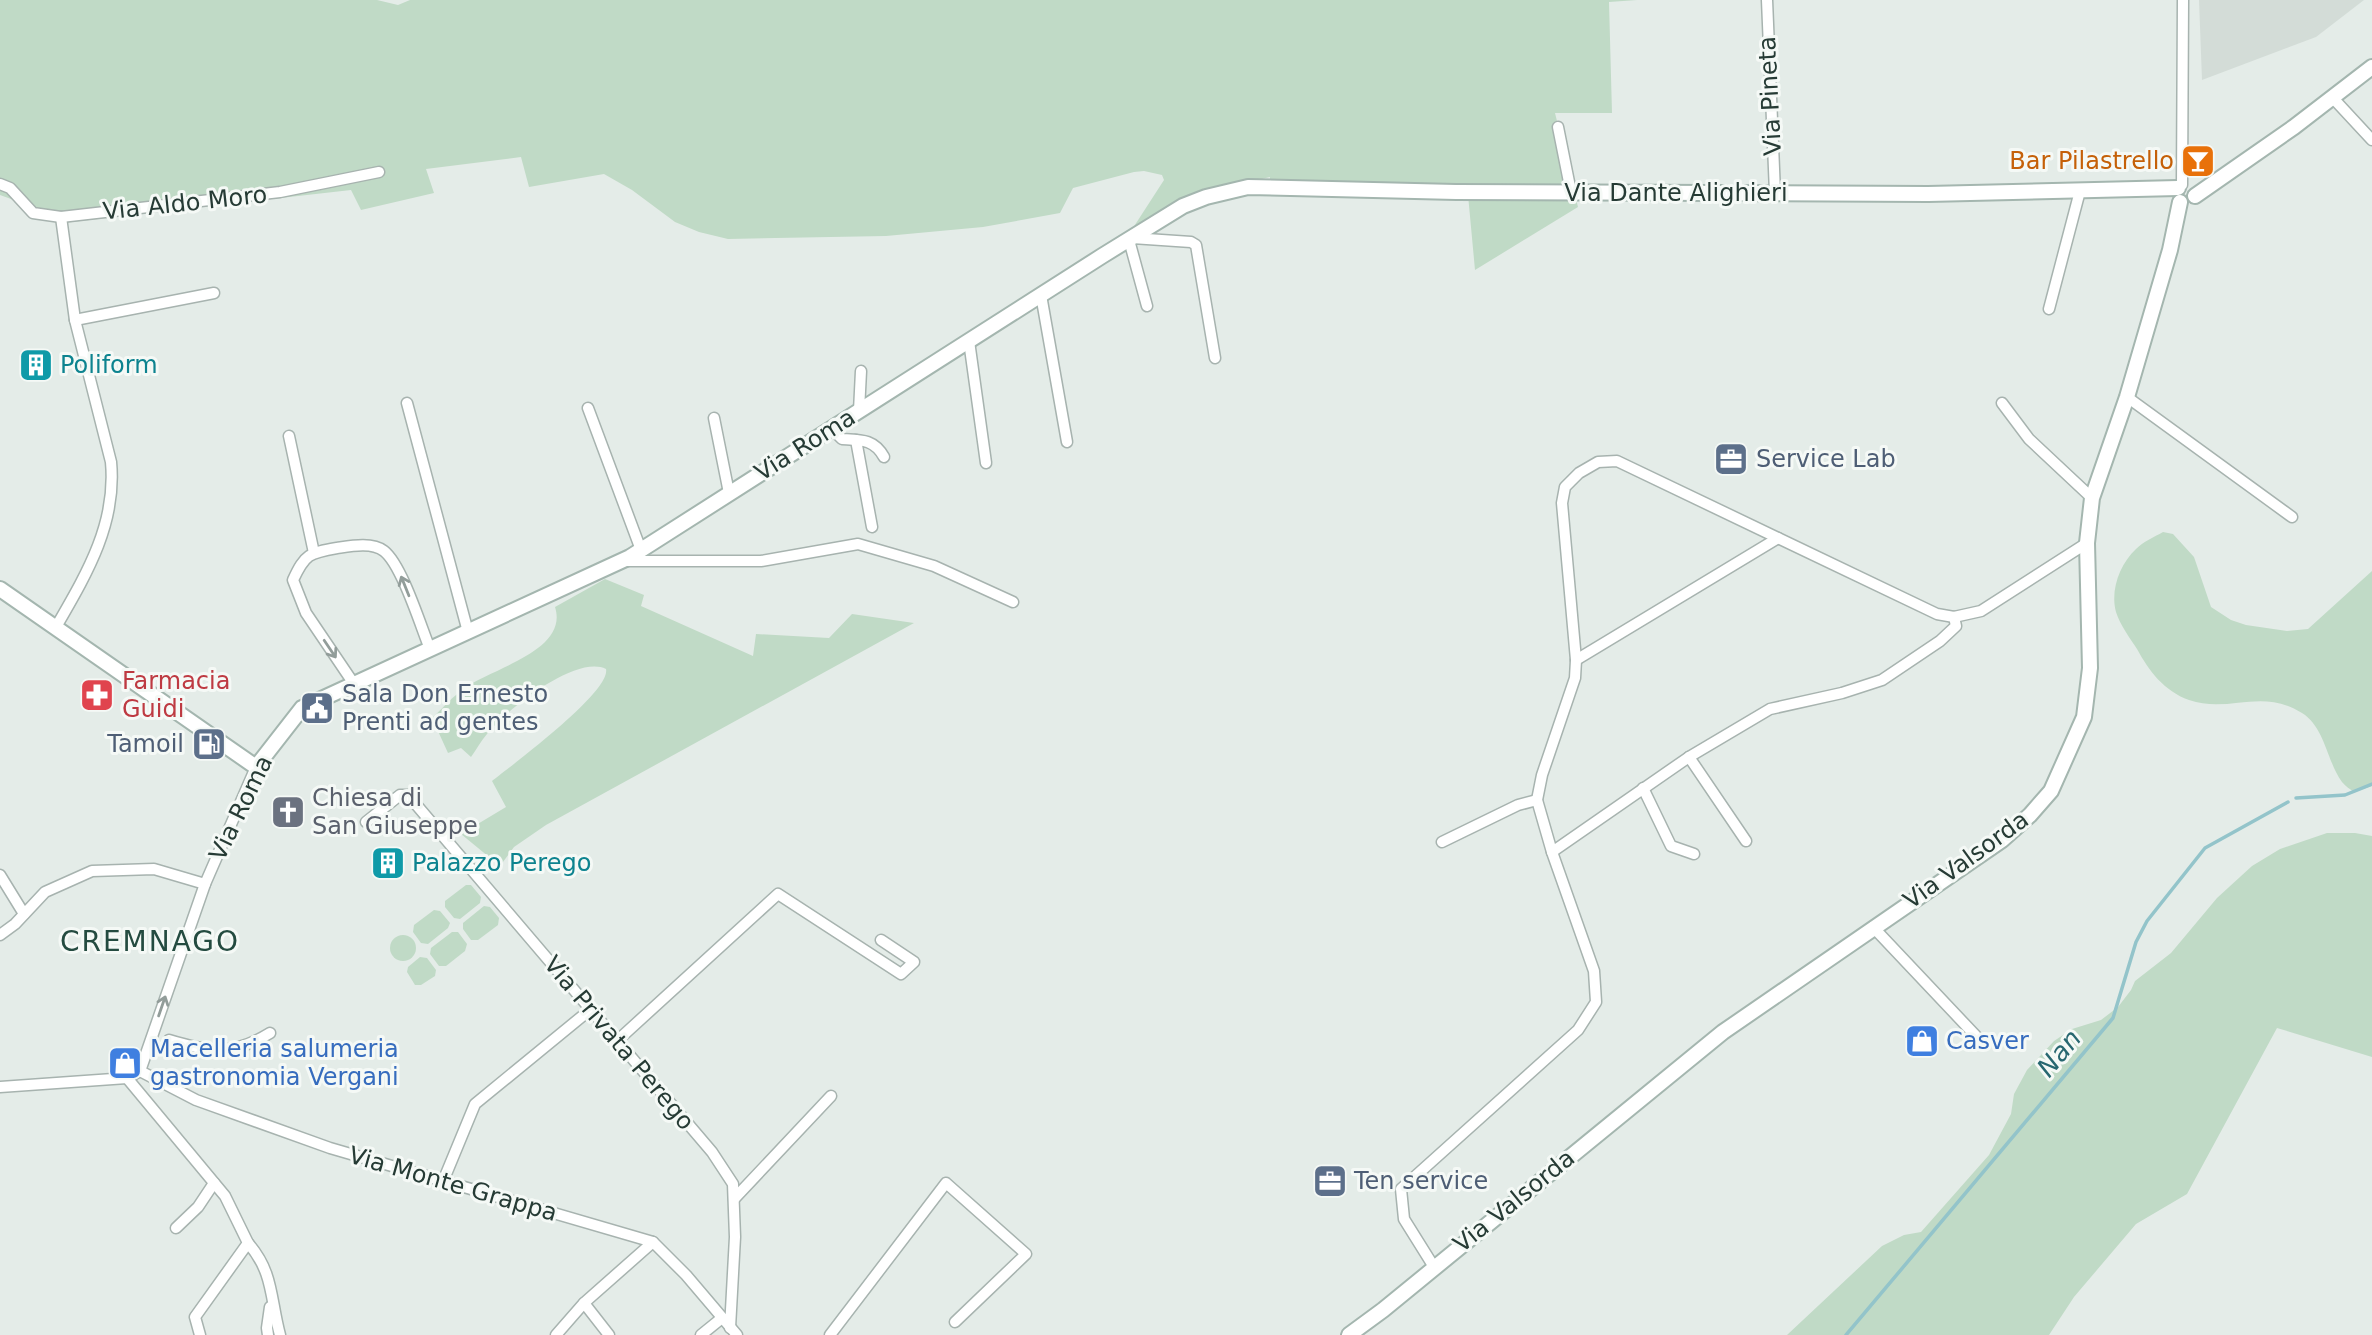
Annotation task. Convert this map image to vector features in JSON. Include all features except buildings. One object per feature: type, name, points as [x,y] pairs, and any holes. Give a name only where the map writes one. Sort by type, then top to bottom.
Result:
[{"type":"street","name":"Via Pineta","points":[[1767,0],[1775,193]]},
{"type":"street","points":[[2183,0],[2181,164],[2185,193],[2223,174],[2294,127],[2372,67]]},
{"type":"street","points":[[2332,97],[2372,140]]},
{"type":"street","points":[[1558,127],[1571,192]]},
{"type":"street","name":"Via Aldo Moro","points":[[0,184],[10,188],[33,213],[61,217],[280,192],[379,172]]},
{"type":"street","name":"Via Dante Alighieri","points":[[1206,197],[1248,187],[1928,194],[2147,188],[2185,193]]},
{"type":"street","points":[[2049,309],[2080,191]]},
{"type":"street","name":"Via Valsorda","points":[[1349,1335],[1723,1032],[2002,839],[2030,815],[2051,791],[2084,717],[2090,668],[2087,543],[2092,498],[2127,397],[2185,193]]},
{"type":"street","name":"Via Roma","points":[[140,1071],[205,884],[256,767],[302,708],[641,550],[1130,239],[1184,206],[1206,197]]},
{"type":"street","points":[[56,627],[92,565],[108,515],[113,478],[75,320],[61,217]]},
{"type":"street","points":[[1147,306],[1130,239],[1191,242],[1196,245],[1215,358]]},
{"type":"street","points":[[75,320],[214,293]]},
{"type":"street","points":[[1041,295],[1068,442]]},
{"type":"street","points":[[969,341],[986,463]]},
{"type":"street","points":[[859,411],[861,371]]},
{"type":"street","points":[[2127,397],[2292,517]]},
{"type":"street","points":[[407,403],[468,632]]},
{"type":"street","points":[[2002,403],[2029,439],[2092,498]]},
{"type":"street","points":[[588,408],[641,550]]},
{"type":"street","points":[[714,418],[729,493]]},
{"type":"street","points":[[831,428],[842,439],[868,440],[878,447],[884,457]]},
{"type":"street","points":[[289,436],[314,553]]},
{"type":"street","points":[[856,440],[872,527]]},
{"type":"street","points":[[1954,617],[1956,626],[1940,641],[1882,680],[1842,693],[1770,709],[1689,757],[1552,852],[1537,800],[1542,775],[1575,678],[1576,660],[1562,503],[1564,487],[1579,473],[1598,462],[1616,461],[1937,614],[1954,617],[1981,611],[2087,543]]},
{"type":"street","points":[[1576,660],[1778,538]]},
{"type":"street","points":[[354,684],[306,613],[293,580],[302,560],[314,553],[360,544],[384,551],[399,572],[430,649]]},
{"type":"street","points":[[621,561],[761,561],[858,544],[934,566],[1013,602]]},
{"type":"street","points":[[0,589],[256,767]]},
{"type":"street","points":[[1689,757],[1746,841]]},
{"type":"street","points":[[1643,788],[1671,846],[1694,854]]},
{"type":"street","name":"Via Privata Perego","points":[[366,822],[400,795],[408,795],[712,1152],[733,1184],[733,1331]]},
{"type":"street","points":[[1443,842],[1518,805],[1537,800]]},
{"type":"street","name":"Via Valsorda","points":[[1434,1266],[1404,1219],[1401,1189],[1578,1030],[1596,1002],[1594,971],[1552,852]]},
{"type":"street","points":[[0,935],[45,892],[92,871],[154,869],[205,884]]},
{"type":"street","points":[[0,875],[24,914]]},
{"type":"street","points":[[618,1040],[778,894],[901,974],[914,962],[881,940]]},
{"type":"street","points":[[1873,927],[1976,1036]]},
{"type":"street","points":[[444,1179],[475,1104],[592,1009]]},
{"type":"street","points":[[169,1040],[215,1051],[252,1044],[270,1033]]},
{"type":"street","points":[[0,1087],[127,1078],[140,1071]]},
{"type":"street","name":"Via Monte Grappa","points":[[140,1071],[197,1100],[330,1147],[653,1242],[686,1275],[733,1331]]},
{"type":"street","points":[[127,1078],[225,1196],[248,1243],[261,1258],[268,1275],[280,1335]]},
{"type":"street","points":[[734,1199],[831,1096]]},
{"type":"street","points":[[176,1228],[198,1208],[214,1183]]},
{"type":"street","points":[[830,1335],[946,1183],[1026,1254],[955,1322]]},
{"type":"street","points":[[556,1335],[584,1303],[653,1242]]},
{"type":"street","points":[[200,1335],[195,1317],[248,1243]]},
{"type":"street","points":[[268,1335],[267,1321],[272,1299]]},
{"type":"street","points":[[584,1303],[609,1335]]},
{"type":"street","points":[[701,1335],[722,1318]]},
{"type":"shaded area","points":[[2199,0],[2364,0],[2316,37],[2202,80]]},
{"type":"green space","points":[[0,0],[377,0],[398,5],[410,0],[1637,0],[1609,2],[1612,113],[1555,113],[1578,207],[1475,270],[1467,184],[1270,185],[1270,177],[1216,190],[1131,231],[1164,180],[1162,175],[1144,171],[1073,188],[1060,213],[983,227],[886,236],[728,239],[699,232],[675,222],[632,190],[604,174],[529,187],[521,157],[426,169],[434,193],[361,210],[351,190],[63,223],[0,195]]},
{"type":"green space","points":[[2163,532],[2173,534],[2194,557],[2211,607],[2231,620],[2246,625],[2287,631],[2308,629],[2372,571],[2372,786],[2354,792],[2343,783],[2316,727],[2302,713],[2273,702],[2204,704],[2189,700],[2165,686],[2152,672],[2120,622],[2114,595],[2121,570],[2130,555],[2142,544]]},
{"type":"green space","points":[[605,579],[644,595],[641,606],[753,656],[756,634],[829,638],[852,614],[914,623],[546,825],[514,847],[500,866],[461,834],[506,807],[492,781],[577,710],[603,680],[606,669],[593,667],[577,670],[542,687],[496,724],[471,757],[461,748],[448,753],[432,718],[465,688],[540,647],[551,635],[556,622],[555,607]]},
{"type":"green space","points":[[2327,833],[2372,836],[2372,1057],[2277,1028],[2187,1194],[2136,1224],[2074,1297],[2049,1335],[1787,1335],[1882,1246],[1904,1235],[1921,1232],[1989,1155],[2011,1114],[2014,1094],[2027,1070],[2054,1041],[2072,1029],[2101,1020],[2118,1007],[2135,981],[2171,953],[2217,898],[2252,866],[2280,849]]},
{"type":"green space","points":[[466,885],[471,885],[481,897],[480,903],[460,919],[454,918],[445,907],[445,901]]},
{"type":"green space","points":[[484,906],[490,907],[499,918],[498,925],[478,940],[471,940],[463,929],[463,923]]},
{"type":"green space","points":[[434,910],[440,911],[450,923],[448,928],[428,944],[421,943],[413,932],[414,925]]},
{"type":"green space","points":[[452,932],[458,932],[467,944],[465,951],[446,966],[439,966],[430,954],[431,948]]},
{"type":"green space","points":[[403,935],[412,939],[416,948],[412,957],[403,961],[394,957],[390,948],[394,939]]},
{"type":"green space","points":[[420,957],[427,958],[436,970],[435,976],[421,985],[415,985],[407,972],[408,967]]},
{"type":"waterway","name":"Nan","points":[[2296,798],[2345,795],[2372,784]]},
{"type":"waterway","name":"Nan","points":[[1846,1335],[2113,1018],[2136,942],[2147,921],[2205,848],[2288,802]]},
{"type":"place","name":"Bar Pilastrello","points":[[2198,161]]},
{"type":"place","name":"Poliform","points":[[36,365]]},
{"type":"place","name":"Service Lab","points":[[1731,459]]},
{"type":"place","name":"Farmacia Guidi","points":[[97,695]]},
{"type":"place","name":"Sala Don Ernesto Prenti ad gentes","points":[[317,708]]},
{"type":"place","name":"Tamoil","points":[[209,744]]},
{"type":"place","name":"Chiesa di San Giuseppe","points":[[288,812]]},
{"type":"place","name":"Palazzo Perego","points":[[388,863]]},
{"type":"place","name":"Casver","points":[[1922,1041]]},
{"type":"place","name":"Macelleria salumeria gastronomia Vergani","points":[[125,1063]]},
{"type":"place","name":"Ten service","points":[[1330,1181]]},
{"type":"district","name":"CREMNAGO","points":[[150,941]]}]
